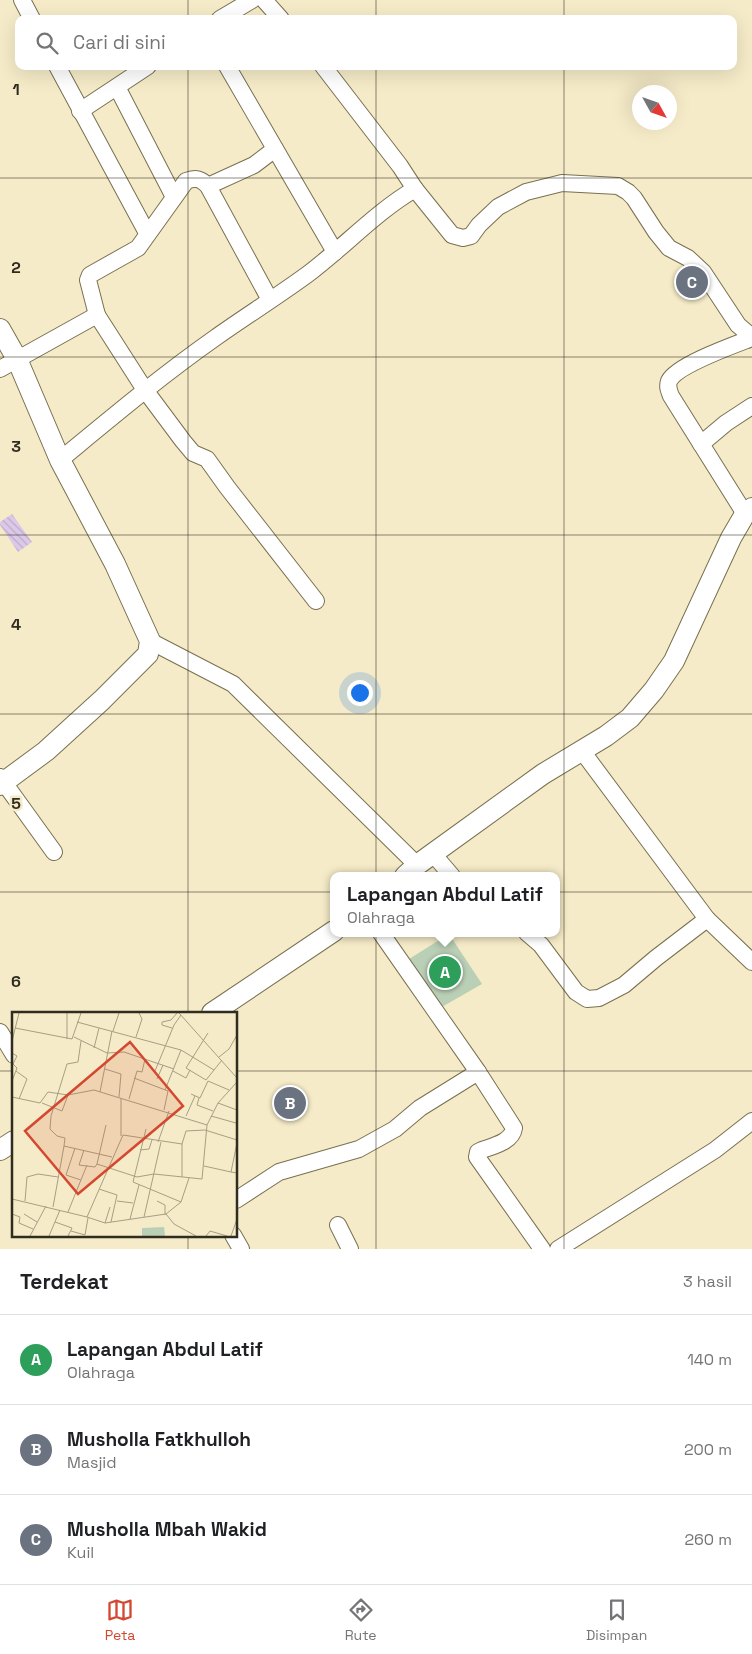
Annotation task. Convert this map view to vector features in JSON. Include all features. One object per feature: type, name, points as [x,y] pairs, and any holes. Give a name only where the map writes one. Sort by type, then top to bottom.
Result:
[{"type":"street","points":[[22,0],[30,15]]},
{"type":"street","points":[[227,15],[252,0]]},
{"type":"street","points":[[264,0],[277,15]]},
{"type":"street","points":[[59,70],[147,233]]},
{"type":"street","points":[[80,110],[142,70]]},
{"type":"street","points":[[229,70],[335,252]]},
{"type":"street","points":[[326,70],[415,189],[452,235],[463,238],[471,236],[479,225],[498,207],[526,192],[562,183],[618,186],[634,198],[669,248],[688,258],[702,272],[738,325],[752,338],[686,367],[670,380],[668,388],[701,444],[749,511],[731,538],[674,661],[659,683],[630,718],[606,736],[544,774],[419,865]]},
{"type":"street","points":[[117,87],[174,197]]},
{"type":"street","points":[[208,186],[246,169],[275,149]]},
{"type":"street","points":[[270,300],[208,186],[202,180],[194,178],[186,181],[138,248],[90,275],[88,280],[97,315],[145,390],[193,453],[207,459],[226,487],[316,601]]},
{"type":"street","points":[[60,460],[145,390],[214,338],[308,274],[395,201],[415,189]]},
{"type":"street","points":[[8,364],[97,315]]},
{"type":"street","points":[[0,329],[8,364],[115,564],[150,641],[148,654],[102,700],[46,751],[1,781],[54,852]]},
{"type":"street","points":[[701,444],[726,423],[752,406]]},
{"type":"street","points":[[150,641],[233,684],[419,865],[440,872]]},
{"type":"street","points":[[582,751],[708,919],[752,962]]},
{"type":"street","points":[[532,937],[541,945],[576,992],[586,999],[599,998],[624,985],[708,919]]},
{"type":"street","points":[[213,1012],[330,934]]},
{"type":"street","points":[[384,937],[478,1072],[514,1128],[513,1133],[508,1138],[478,1152],[477,1157],[542,1249]]},
{"type":"street","points":[[0,1032],[12,1052]]},
{"type":"street","points":[[238,1199],[279,1172],[359,1149],[394,1129],[420,1108],[478,1072]]},
{"type":"street","points":[[558,1249],[714,1150],[752,1121]]},
{"type":"street","points":[[0,1150],[12,1142]]},
{"type":"street","points":[[338,1225],[350,1249]]},
{"type":"street","points":[[234,1236],[241,1249]]},
{"type":"green space","points":[[444,937],[451,937],[482,984],[440,1008],[409,959]]},
{"type":"building","points":[[12,514],[32,542],[18,552],[0,525],[0,522]]},
{"type":"place","name":"Musholla Mbah Wakid","points":[[692,282]]},
{"type":"place","name":"Lapangan Abdul Latif","points":[[445,972]]},
{"type":"place","name":"Musholla Fatkhulloh","points":[[290,1103]]}]
